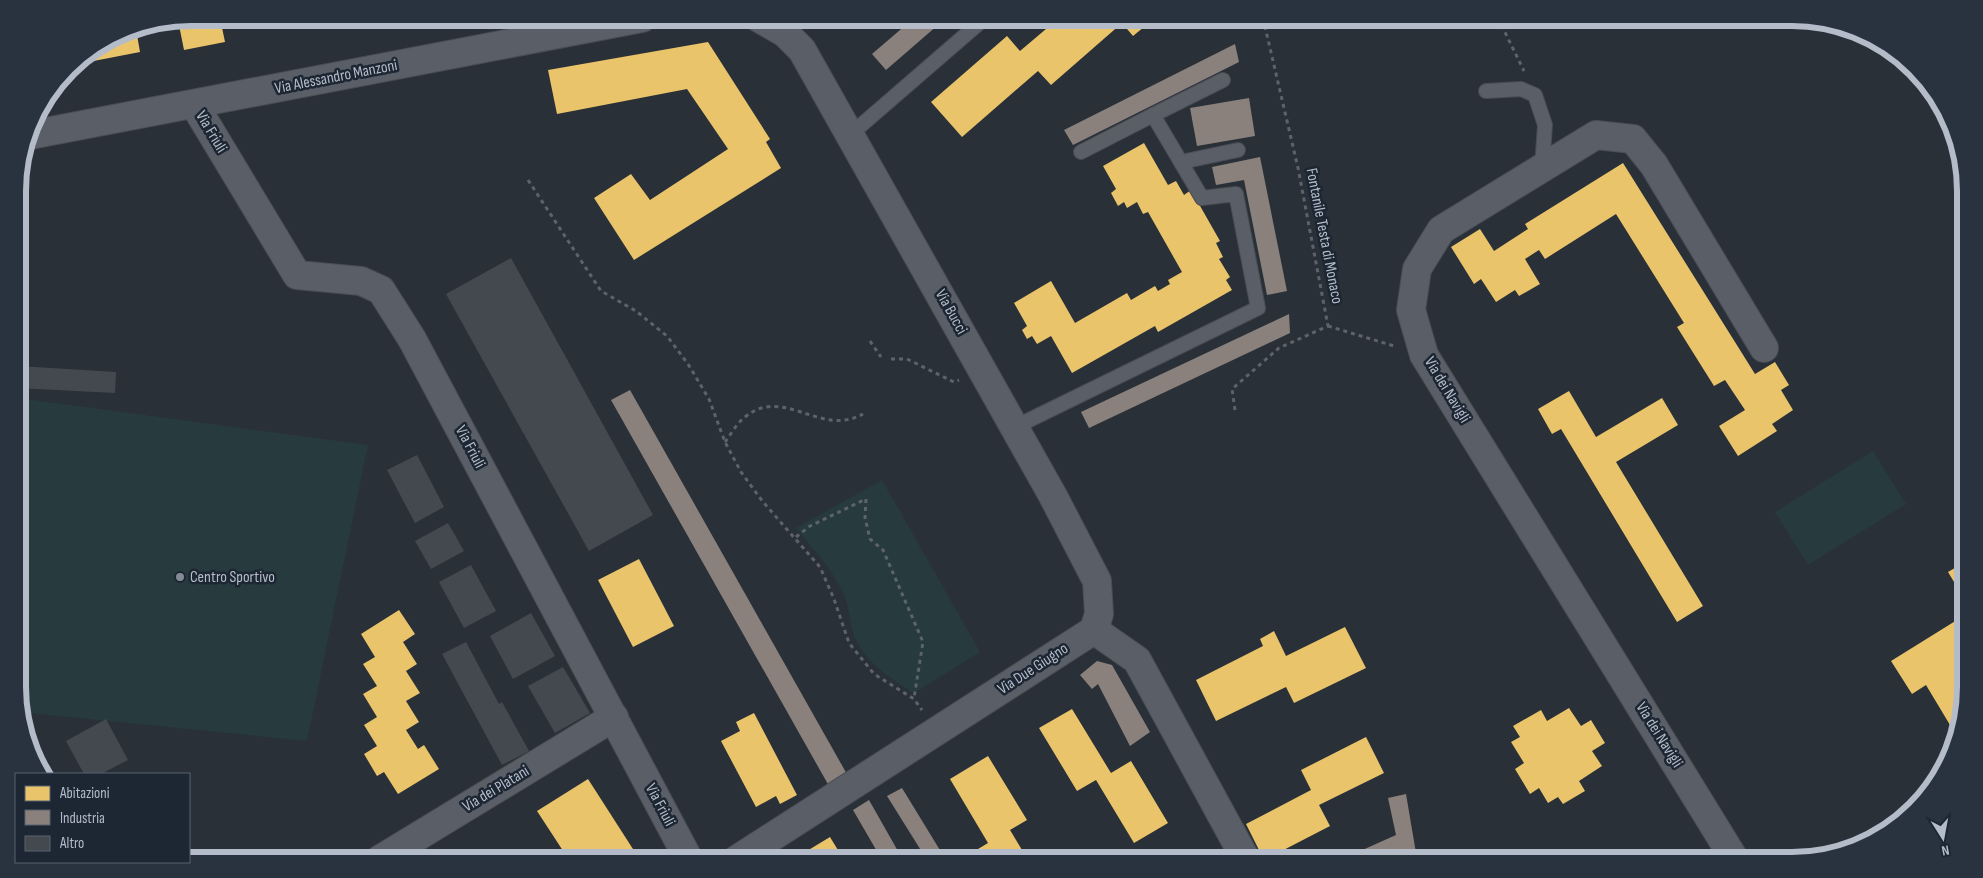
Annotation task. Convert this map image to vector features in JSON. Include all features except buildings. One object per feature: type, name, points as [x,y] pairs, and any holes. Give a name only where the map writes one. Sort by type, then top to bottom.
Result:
[{"type":"street","name":"Via Alessandro Manzoni","points":[[37,134],[596,27]]},
{"type":"street","name":"Via Bucci","points":[[774,27],[785,33],[802,50],[851,134],[1015,427],[1097,581],[1099,614],[1094,630]]},
{"type":"street","name":"Via Friuli","points":[[194,104],[297,276],[361,281],[381,290],[412,339],[685,852]]},
{"type":"street","name":"Via dei Navigli","points":[[1729,851],[1424,354],[1411,310],[1417,270],[1441,230],[1596,135],[1633,139],[1654,165],[1764,348]]},
{"type":"street","name":"Via Due Giugno","points":[[749,852],[1094,630]]},
{"type":"street","points":[[1094,630],[1137,660],[1241,851]]},
{"type":"street","name":"Via dei Platani","points":[[391,852],[614,717]]},
{"type":"lane","points":[[851,134],[975,27]]},
{"type":"lane","points":[[1082,152],[1224,80]]},
{"type":"lane","points":[[1486,91],[1521,89],[1535,94],[1545,125],[1542,168]]},
{"type":"lane","points":[[1015,427],[1258,308],[1236,194],[1202,198],[1153,115]]},
{"type":"lane","points":[[1181,162],[1238,150]]},
{"type":"path","name":"Fontanile Testa di Monaco","points":[[1235,410],[1232,389],[1279,348],[1328,326],[1298,168],[1265,26]]},
{"type":"path","points":[[1502,26],[1535,94]]},
{"type":"path","points":[[528,180],[601,291],[636,311],[667,336],[688,364],[709,399],[725,442],[741,472],[763,502],[796,537],[820,567],[834,599],[849,643],[874,674],[914,699],[938,730]]},
{"type":"path","points":[[1328,326],[1424,354]]},
{"type":"path","points":[[870,341],[881,357]]},
{"type":"path","points":[[891,359],[906,359],[954,382],[982,369]]},
{"type":"path","points":[[725,442],[745,417],[767,406],[788,407],[835,422],[856,418],[863,414]]},
{"type":"path","points":[[796,537],[810,526],[866,499],[865,518],[870,540],[883,550],[923,642],[914,699]]},
{"type":"green space","name":"Centro Sportivo","points":[[27,399],[368,445],[307,741],[29,713],[26,687]]},
{"type":"green space","points":[[1873,451],[1906,504],[1808,565],[1775,512]]},
{"type":"green space","points":[[882,480],[980,652],[914,693],[882,671],[862,650],[851,626],[847,602],[840,587],[823,561],[796,528]]},
{"type":"place","name":"Centro Sportivo","points":[[180,577]]}]
